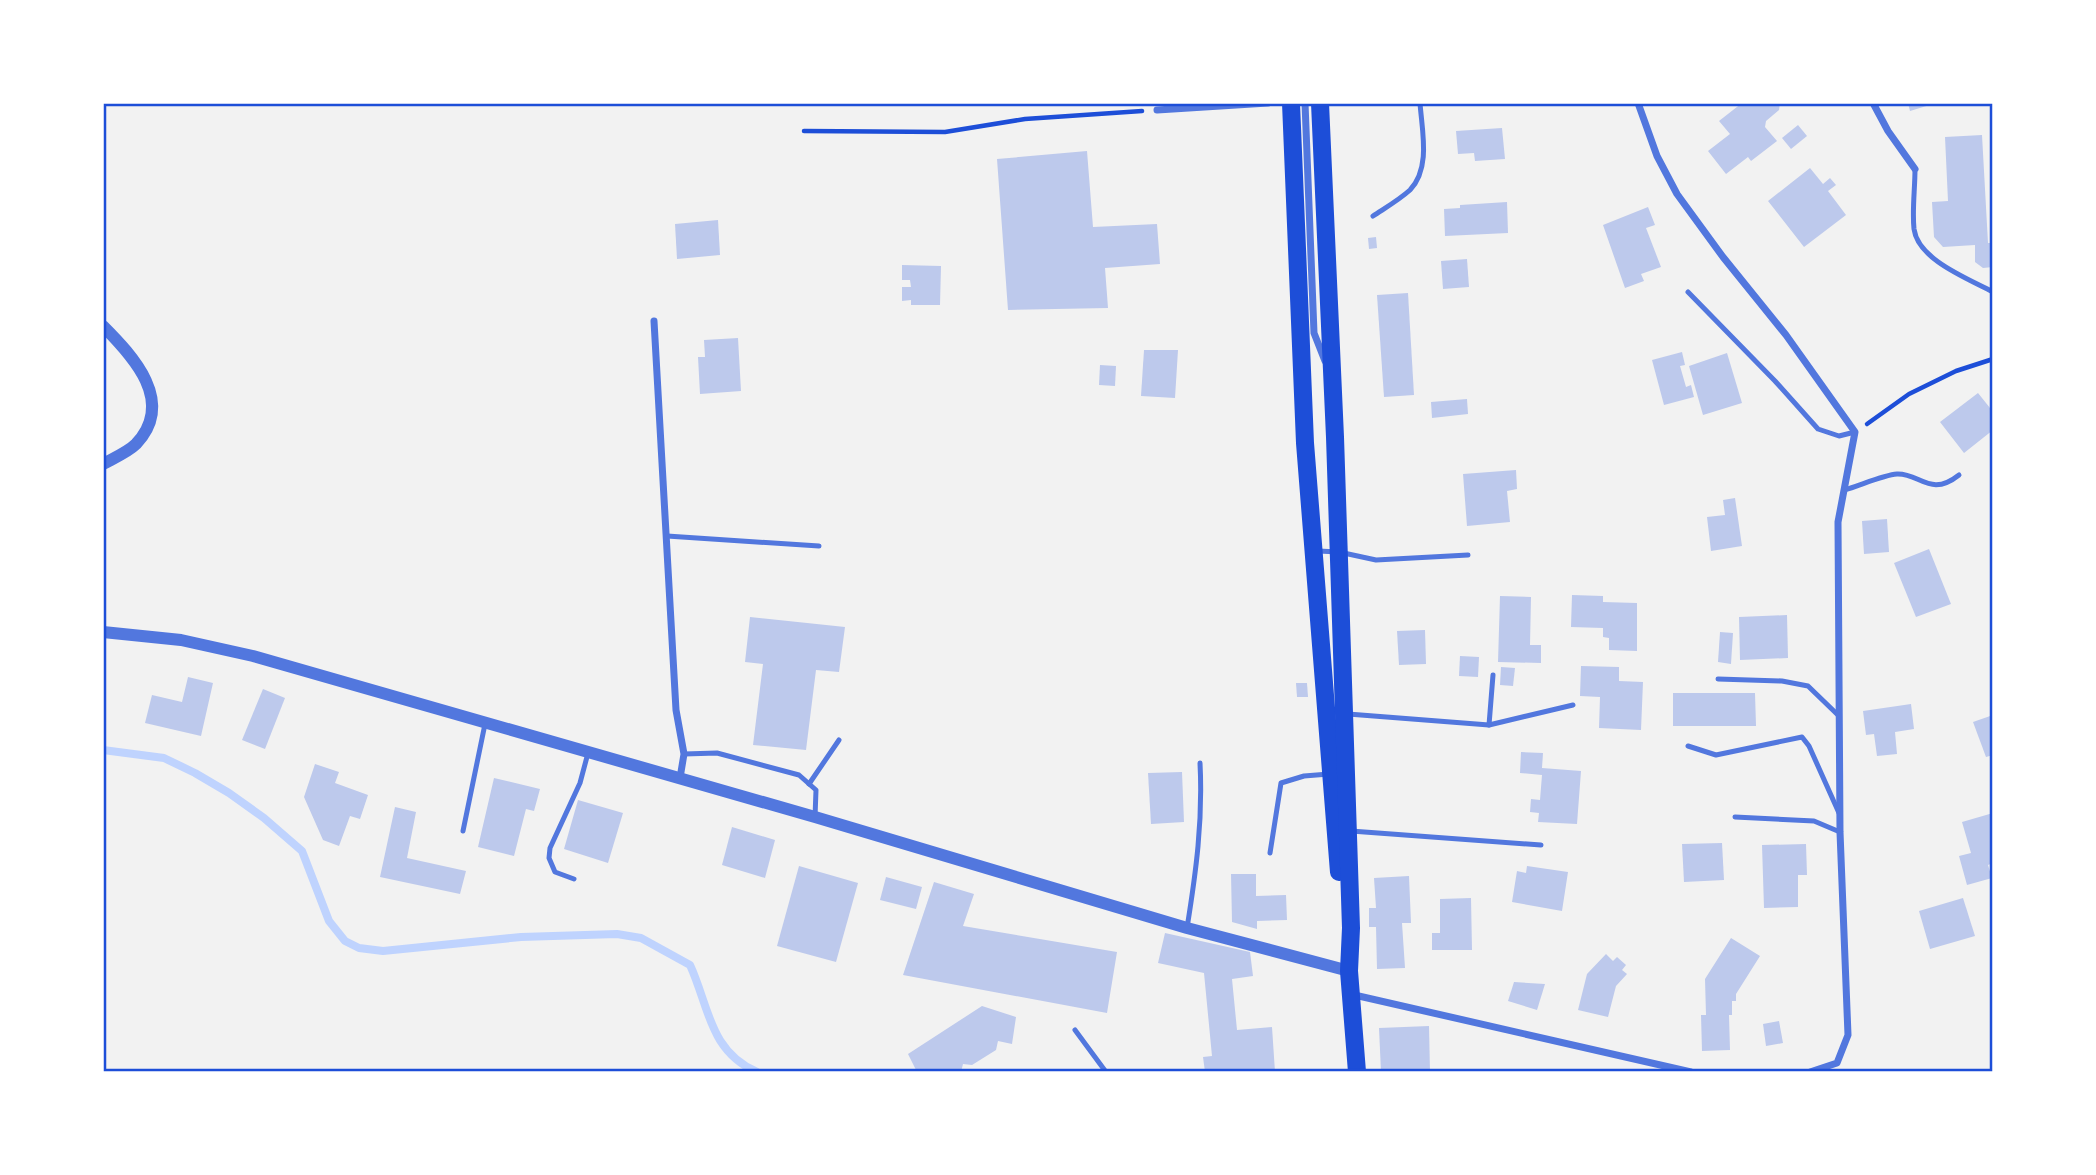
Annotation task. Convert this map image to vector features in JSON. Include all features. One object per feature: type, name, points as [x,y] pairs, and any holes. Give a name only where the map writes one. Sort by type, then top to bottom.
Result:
[{"type":"main road","points":[[1291,103],[1305,443],[1314,551],[1335,714]]},
{"type":"main road","points":[[1320,103],[1339,552],[1335,714],[1356,1072]]},
{"type":"street","points":[[1157,110],[1183,106],[1268,103]]},
{"type":"street","points":[[1305,103],[1314,333],[1332,378]]},
{"type":"street","points":[[1638,103],[1657,156],[1677,194],[1723,257],[1786,335],[1855,432],[1838,522],[1840,832],[1849,1035],[1837,1063],[1810,1072]]},
{"type":"street","points":[[1873,103],[1888,131],[1915,169]]},
{"type":"street","points":[[653,321],[676,710],[684,754],[680,778]]},
{"type":"street","points":[[103,326],[130,354],[142,372],[153,398],[149,423],[136,444],[103,464]]},
{"type":"street","points":[[103,632],[181,640],[253,656],[815,817],[1187,928],[1349,965]]},
{"type":"street","points":[[1350,994],[1691,1072]]},
{"type":"lane","points":[[1373,216],[1410,189],[1422,171],[1424,147],[1420,103]]},
{"type":"lane","points":[[1915,169],[1914,231],[1919,243],[1939,264],[1993,292]]},
{"type":"lane","points":[[1688,292],[1818,429],[1839,436],[1855,432]]},
{"type":"lane","points":[[1844,490],[1898,474],[1929,484],[1950,482],[1959,475]]},
{"type":"lane","points":[[667,536],[820,546]]},
{"type":"lane","points":[[1314,551],[1339,552],[1376,560],[1468,555]]},
{"type":"lane","points":[[1489,725],[1493,675]]},
{"type":"lane","points":[[1718,679],[1782,681],[1808,686],[1839,716]]},
{"type":"lane","points":[[1335,714],[1489,725],[1573,705]]},
{"type":"lane","points":[[463,831],[485,724]]},
{"type":"lane","points":[[1688,746],[1716,755],[1802,737],[1809,746],[1840,816]]},
{"type":"lane","points":[[809,784],[839,740]]},
{"type":"lane","points":[[574,879],[555,872],[549,858],[550,848],[580,783],[589,752]]},
{"type":"lane","points":[[684,754],[717,753],[799,775],[816,790],[815,817]]},
{"type":"lane","points":[[1187,928],[1199,856],[1202,796],[1200,764]]},
{"type":"lane","points":[[1270,853],[1281,783],[1304,776],[1338,773]]},
{"type":"lane","points":[[1735,817],[1814,821],[1840,832]]},
{"type":"lane","points":[[1341,830],[1541,845]]},
{"type":"lane","points":[[1075,1030],[1106,1072]]},
{"type":"path","points":[[804,131],[945,132],[1025,119],[1157,110]]},
{"type":"path","points":[[1855,432],[1909,394],[1956,371],[1993,359]]},
{"type":"building","points":[[1742,103],[1780,103],[1779,110],[1766,121],[1765,127],[1777,141],[1751,161],[1748,157],[1726,174],[1708,151],[1730,134],[1719,121]]},
{"type":"building","points":[[1908,103],[1933,103],[1933,104],[1910,111]]},
{"type":"building","points":[[1798,125],[1807,136],[1791,149],[1782,138]]},
{"type":"building","points":[[1502,128],[1505,159],[1475,161],[1474,153],[1458,154],[1456,131]]},
{"type":"building","points":[[1982,135],[1988,243],[1993,243],[1993,267],[1983,268],[1975,262],[1975,245],[1943,247],[1934,237],[1932,202],[1948,201],[1945,137]]},
{"type":"building","points":[[1087,151],[1093,227],[1157,224],[1160,264],[1105,268],[1108,308],[1008,310],[997,159]]},
{"type":"building","points":[[1810,168],[1823,184],[1830,178],[1836,185],[1828,191],[1846,215],[1804,247],[1768,201]]},
{"type":"building","points":[[1507,202],[1508,233],[1445,236],[1444,209],[1460,208],[1460,205]]},
{"type":"building","points":[[1648,207],[1655,225],[1646,228],[1661,267],[1641,274],[1644,281],[1625,288],[1603,225]]},
{"type":"building","points":[[718,220],[720,255],[677,259],[675,224]]},
{"type":"building","points":[[1376,237],[1377,248],[1369,249],[1368,238]]},
{"type":"building","points":[[1467,259],[1469,287],[1443,289],[1441,261]]},
{"type":"building","points":[[902,265],[941,266],[940,305],[911,305],[911,300],[902,301],[902,287],[911,287],[910,280],[902,280]]},
{"type":"building","points":[[1408,293],[1414,395],[1384,397],[1377,295]]},
{"type":"building","points":[[738,338],[741,391],[700,394],[698,357],[705,357],[704,340]]},
{"type":"building","points":[[1144,350],[1178,350],[1175,398],[1141,396]]},
{"type":"building","points":[[1682,352],[1685,365],[1680,366],[1686,387],[1691,385],[1694,397],[1664,405],[1652,360]]},
{"type":"building","points":[[1727,353],[1742,403],[1703,415],[1689,366]]},
{"type":"building","points":[[1100,365],[1116,366],[1115,386],[1099,385]]},
{"type":"building","points":[[1978,393],[1990,408],[1993,406],[1993,430],[1964,453],[1940,422]]},
{"type":"building","points":[[1467,399],[1468,414],[1432,418],[1431,402]]},
{"type":"building","points":[[1516,470],[1517,489],[1507,491],[1510,522],[1467,526],[1463,474]]},
{"type":"building","points":[[1735,498],[1742,546],[1711,551],[1707,517],[1725,515],[1723,500]]},
{"type":"building","points":[[1887,519],[1889,552],[1864,554],[1862,521]]},
{"type":"building","points":[[1929,549],[1951,604],[1916,617],[1894,563]]},
{"type":"building","points":[[1572,595],[1603,596],[1603,602],[1637,603],[1637,651],[1609,650],[1609,638],[1603,637],[1603,628],[1571,627]]},
{"type":"building","points":[[1500,596],[1531,597],[1530,645],[1541,645],[1541,663],[1498,662]]},
{"type":"building","points":[[1787,615],[1788,658],[1740,660],[1739,617]]},
{"type":"building","points":[[750,617],[845,627],[839,672],[816,670],[806,750],[753,745],[763,664],[745,662]]},
{"type":"building","points":[[1425,630],[1426,664],[1399,665],[1397,631]]},
{"type":"building","points":[[1720,632],[1733,633],[1731,664],[1718,662]]},
{"type":"building","points":[[1460,656],[1479,657],[1478,677],[1459,676]]},
{"type":"building","points":[[1581,666],[1619,667],[1619,681],[1643,682],[1641,730],[1599,728],[1600,697],[1580,696]]},
{"type":"building","points":[[1501,667],[1515,668],[1513,686],[1500,685]]},
{"type":"building","points":[[188,677],[213,683],[201,736],[145,723],[152,695],[182,702]]},
{"type":"building","points":[[1296,683],[1307,683],[1308,697],[1297,697]]},
{"type":"building","points":[[263,689],[285,698],[265,749],[242,740]]},
{"type":"building","points":[[1673,693],[1755,693],[1756,726],[1673,726]]},
{"type":"building","points":[[1911,704],[1914,729],[1895,732],[1897,754],[1877,756],[1874,734],[1866,735],[1863,711]]},
{"type":"building","points":[[1993,715],[1993,755],[1986,757],[1973,722]]},
{"type":"building","points":[[1521,752],[1543,753],[1542,768],[1581,771],[1577,824],[1538,822],[1539,813],[1530,812],[1531,799],[1540,800],[1542,775],[1520,773]]},
{"type":"building","points":[[315,764],[339,772],[335,783],[368,795],[360,819],[350,816],[339,846],[323,840],[304,797]]},
{"type":"building","points":[[1182,772],[1184,822],[1151,824],[1148,773]]},
{"type":"building","points":[[494,778],[540,789],[534,811],[526,809],[514,856],[478,847]]},
{"type":"building","points":[[578,800],[623,813],[608,863],[564,849]]},
{"type":"building","points":[[395,807],[416,812],[407,858],[466,871],[460,894],[380,877]]},
{"type":"building","points":[[1993,813],[1993,863],[1988,865],[1992,878],[1967,885],[1959,856],[1971,853],[1962,822]]},
{"type":"building","points":[[732,827],[775,840],[765,878],[722,865]]},
{"type":"building","points":[[1722,843],[1724,880],[1684,882],[1682,844]]},
{"type":"building","points":[[1806,844],[1807,875],[1798,875],[1798,907],[1764,908],[1762,845]]},
{"type":"building","points":[[799,866],[858,883],[836,962],[777,946]]},
{"type":"building","points":[[1527,866],[1568,872],[1562,911],[1512,902],[1517,871],[1526,873]]},
{"type":"building","points":[[1231,874],[1256,874],[1256,896],[1286,895],[1287,920],[1257,921],[1257,929],[1232,922]]},
{"type":"building","points":[[1409,876],[1411,923],[1402,923],[1405,968],[1377,969],[1376,927],[1369,927],[1369,908],[1376,908],[1374,878]]},
{"type":"building","points":[[886,877],[922,887],[916,909],[880,900]]},
{"type":"building","points":[[934,882],[974,894],[963,926],[1117,952],[1107,1013],[903,975]]},
{"type":"building","points":[[1471,898],[1472,950],[1432,950],[1432,933],[1440,933],[1440,899]]},
{"type":"building","points":[[1963,898],[1975,936],[1930,949],[1919,911]]},
{"type":"building","points":[[1165,933],[1250,952],[1253,976],[1232,979],[1237,1030],[1272,1027],[1275,1072],[1205,1072],[1203,1057],[1212,1056],[1204,973],[1158,963]]},
{"type":"building","points":[[1731,938],[1760,956],[1736,994],[1736,1001],[1732,1001],[1732,1015],[1729,1015],[1730,1050],[1702,1051],[1701,1015],[1706,1015],[1705,979]]},
{"type":"building","points":[[1606,954],[1613,961],[1617,957],[1626,965],[1622,970],[1627,974],[1616,986],[1608,1017],[1578,1010],[1587,974]]},
{"type":"building","points":[[1514,982],[1545,984],[1537,1010],[1508,1001]]},
{"type":"building","points":[[982,1006],[1016,1017],[1012,1044],[998,1041],[996,1050],[972,1065],[963,1064],[961,1072],[917,1072],[908,1054]]},
{"type":"building","points":[[1779,1021],[1783,1043],[1766,1046],[1763,1024]]},
{"type":"building","points":[[1429,1026],[1430,1072],[1381,1072],[1379,1028]]},
{"type":"waterway","points":[[103,750],[164,758],[229,793],[264,818],[302,851],[329,921],[345,941],[359,948],[383,951],[521,937],[617,934],[641,938],[690,965],[720,1040],[741,1063],[757,1072]]}]
